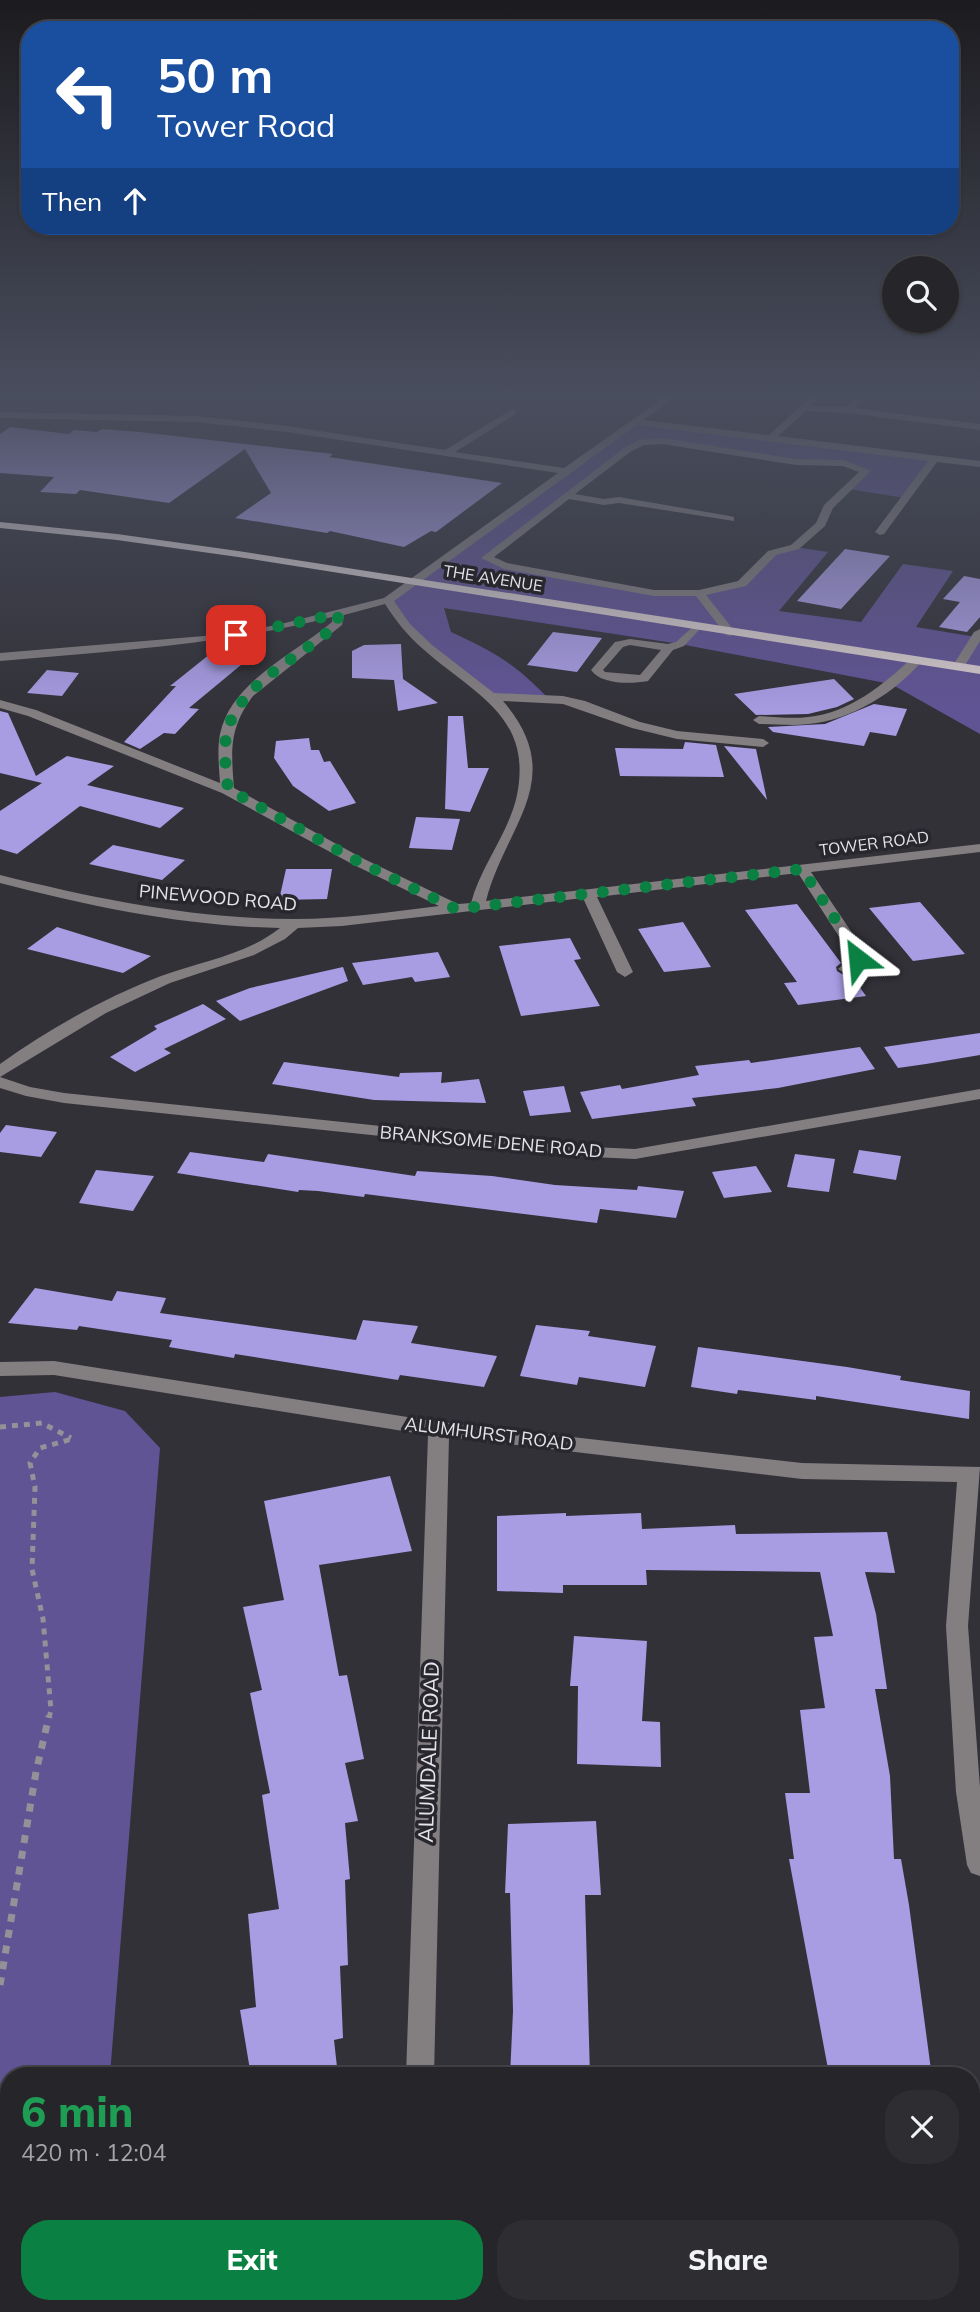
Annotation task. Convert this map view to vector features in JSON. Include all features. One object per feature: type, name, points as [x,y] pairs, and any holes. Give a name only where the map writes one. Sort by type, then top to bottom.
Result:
[{"type":"main road","name":"THE AVENUE","points":[[0,525],[117,537],[414,580],[730,633],[980,670]]},
{"type":"street","points":[[0,657],[216,638],[277,628],[388,600],[528,501]]},
{"type":"street","points":[[560,501],[486,558],[503,566],[654,593],[699,593],[742,584],[772,553],[795,547],[821,524],[828,507],[834,501]]},
{"type":"street","points":[[625,501],[730,519]]},
{"type":"street","points":[[880,532],[903,501]]},
{"type":"street","points":[[699,593],[730,633]]},
{"type":"street","points":[[388,600],[396,617],[413,636],[483,687],[514,721],[527,753],[524,794],[508,836],[486,877],[477,906]]},
{"type":"street","points":[[228,789],[229,726],[240,708],[273,673],[338,623],[338,614]]},
{"type":"street","points":[[669,648],[644,678],[601,675],[597,670],[619,644],[630,642],[669,648],[680,644],[696,627]]},
{"type":"street","points":[[958,667],[980,632]]},
{"type":"street","points":[[759,720],[813,720],[858,706],[891,684],[916,661]]},
{"type":"street","points":[[492,697],[563,700],[636,725],[677,735],[763,743]]},
{"type":"street","points":[[0,704],[32,713],[228,789],[359,862],[456,909]]},
{"type":"street","name":"TOWER ROAD","points":[[477,906],[980,848]]},
{"type":"street","points":[[802,869],[855,949],[857,963],[846,969]]},
{"type":"street","name":"PINEWOOD ROAD","points":[[0,879],[136,912],[293,925],[477,906]]},
{"type":"street","points":[[588,894],[625,972]]},
{"type":"street","points":[[0,1072],[75,1024],[163,981],[278,940],[293,925]]},
{"type":"street","name":"BRANKSOME DENE ROAD","points":[[0,1082],[26,1091],[64,1098],[571,1152],[635,1154],[980,1094]]},
{"type":"street","name":"ALUMHURST ROAD","points":[[0,1369],[54,1368],[439,1429],[802,1471],[974,1475]]},
{"type":"street","name":"ALUMDALE ROAD","points":[[420,2067],[439,1429]]},
{"type":"street","points":[[974,1475],[957,1626],[968,1792],[980,1865]]},
{"type":"path","points":[[0,1427],[43,1423],[72,1439],[40,1448],[30,1463],[35,1487],[32,1569],[43,1619],[51,1710],[36,1772],[0,1985]]},
{"type":"shaded area","points":[[527,501],[563,501],[487,558],[504,566],[654,593],[699,593],[742,584],[772,553],[795,547],[828,552],[779,611],[861,622],[903,564],[953,571],[916,627],[976,637],[980,632],[980,734],[891,684],[680,644],[444,608],[451,632],[504,660],[549,699],[492,697],[413,636],[388,600]]},
{"type":"shaded area","points":[[55,1392],[125,1411],[160,1448],[111,2067],[0,2067],[0,1397]]},
{"type":"building","points":[[260,501],[478,501],[436,532],[431,531],[404,547],[330,531],[327,533],[235,518]]},
{"type":"building","points":[[845,549],[890,556],[841,609],[797,601]]},
{"type":"building","points":[[964,576],[980,579],[980,617],[967,632],[939,627],[960,602],[943,599]]},
{"type":"building","points":[[553,632],[602,638],[577,672],[527,665]]},
{"type":"building","points":[[401,644],[403,679],[438,703],[398,711],[394,680],[352,678],[352,651],[364,645]]},
{"type":"building","points":[[210,654],[247,660],[189,708],[199,709],[175,734],[164,733],[140,749],[124,742],[176,686],[170,686]]},
{"type":"building","points":[[47,670],[79,673],[62,696],[27,693]]},
{"type":"building","points":[[834,679],[854,699],[837,707],[808,714],[756,715],[734,694]]},
{"type":"building","points":[[874,704],[907,709],[896,736],[870,732],[864,746],[773,732],[768,727],[825,724]]},
{"type":"building","points":[[0,711],[8,713],[36,776],[67,756],[114,766],[87,785],[184,808],[160,828],[80,806],[17,854],[0,849],[0,811],[42,783],[0,773]]},
{"type":"building","points":[[448,716],[463,716],[468,768],[489,768],[470,812],[445,809]]},
{"type":"building","points":[[309,738],[311,750],[319,750],[324,762],[330,761],[356,803],[329,811],[293,786],[274,758],[276,741]]},
{"type":"building","points":[[685,742],[716,745],[724,777],[620,776],[615,748],[683,749]]},
{"type":"building","points":[[724,746],[756,749],[767,800]]},
{"type":"building","points":[[416,817],[460,819],[452,850],[409,848]]},
{"type":"building","points":[[113,845],[185,860],[162,880],[89,864]]},
{"type":"building","points":[[286,869],[332,869],[327,899],[279,900]]},
{"type":"building","points":[[920,902],[965,954],[913,961],[869,908]]},
{"type":"building","points":[[797,904],[841,963],[836,967],[837,971],[845,976],[851,975],[866,996],[798,1005],[784,983],[797,982],[745,910]]},
{"type":"building","points":[[683,922],[711,967],[664,972],[638,929]]},
{"type":"building","points":[[57,927],[151,956],[123,973],[27,949]]},
{"type":"building","points":[[570,938],[581,959],[574,960],[600,1006],[521,1016],[499,946]]},
{"type":"building","points":[[438,952],[450,977],[415,982],[412,977],[363,985],[352,963]]},
{"type":"building","points":[[343,967],[348,981],[240,1021],[216,1001],[250,988]]},
{"type":"building","points":[[203,1004],[226,1019],[164,1049],[171,1053],[135,1072],[110,1057],[157,1029],[154,1026]]},
{"type":"building","points":[[980,1033],[980,1055],[926,1064],[898,1068],[884,1047]]},
{"type":"building","points":[[860,1047],[875,1069],[778,1088],[692,1098],[696,1106],[592,1119],[580,1092],[620,1085],[622,1089],[699,1075],[695,1066],[749,1060],[751,1063]]},
{"type":"building","points":[[284,1062],[399,1077],[400,1073],[442,1072],[441,1083],[479,1079],[486,1103],[374,1100],[272,1084]]},
{"type":"building","points":[[564,1086],[571,1112],[530,1116],[523,1091]]},
{"type":"building","points":[[6,1125],[57,1132],[41,1157],[0,1152],[0,1133]]},
{"type":"building","points":[[859,1150],[901,1156],[896,1180],[853,1173]]},
{"type":"building","points":[[190,1152],[264,1162],[268,1154],[415,1176],[417,1171],[492,1176],[555,1185],[637,1190],[638,1186],[684,1191],[676,1218],[600,1209],[597,1223],[365,1194],[364,1197],[318,1191],[298,1192],[177,1173]]},
{"type":"building","points":[[795,1154],[835,1159],[829,1192],[787,1187]]},
{"type":"building","points":[[756,1166],[772,1192],[724,1198],[712,1172]]},
{"type":"building","points":[[96,1170],[154,1176],[133,1211],[79,1203]]},
{"type":"building","points":[[35,1288],[112,1301],[117,1291],[166,1298],[160,1313],[356,1340],[363,1320],[418,1326],[411,1343],[497,1356],[484,1387],[400,1375],[398,1380],[235,1354],[234,1358],[169,1347],[172,1340],[79,1326],[77,1330],[8,1323]]},
{"type":"building","points":[[536,1325],[590,1331],[588,1336],[656,1346],[645,1387],[579,1377],[577,1385],[520,1376]]},
{"type":"building","points":[[698,1347],[847,1367],[901,1376],[900,1380],[970,1391],[969,1419],[816,1396],[816,1400],[738,1390],[737,1394],[691,1387]]},
{"type":"building","points":[[390,1476],[412,1551],[319,1565],[339,1676],[347,1675],[364,1759],[345,1763],[358,1821],[345,1823],[350,1879],[345,1880],[348,1965],[340,1966],[343,2038],[334,2040],[337,2067],[250,2067],[240,2010],[256,2007],[248,1914],[279,1909],[262,1795],[270,1793],[250,1693],[262,1690],[243,1607],[284,1600],[264,1501]]},
{"type":"building","points":[[641,1513],[642,1529],[735,1525],[736,1534],[887,1532],[895,1573],[865,1572],[876,1614],[887,1689],[875,1689],[890,1776],[894,1859],[901,1859],[931,2067],[828,2067],[789,1859],[794,1859],[785,1793],[810,1793],[800,1710],[825,1708],[814,1637],[833,1636],[820,1572],[646,1570],[647,1585],[563,1585],[563,1593],[497,1591],[497,1516]]},
{"type":"building","points":[[574,1636],[647,1641],[642,1721],[660,1722],[661,1767],[577,1764],[578,1686],[570,1686]]},
{"type":"building","points":[[596,1821],[601,1895],[585,1895],[590,2067],[510,2067],[513,2011],[510,1893],[505,1893],[508,1824]]},
{"type":"route","points":[[236,635],[338,614],[338,623],[329,632],[273,673],[246,699],[229,726],[226,769],[228,789],[359,862],[456,909],[802,869],[855,949],[858,959]]}]
